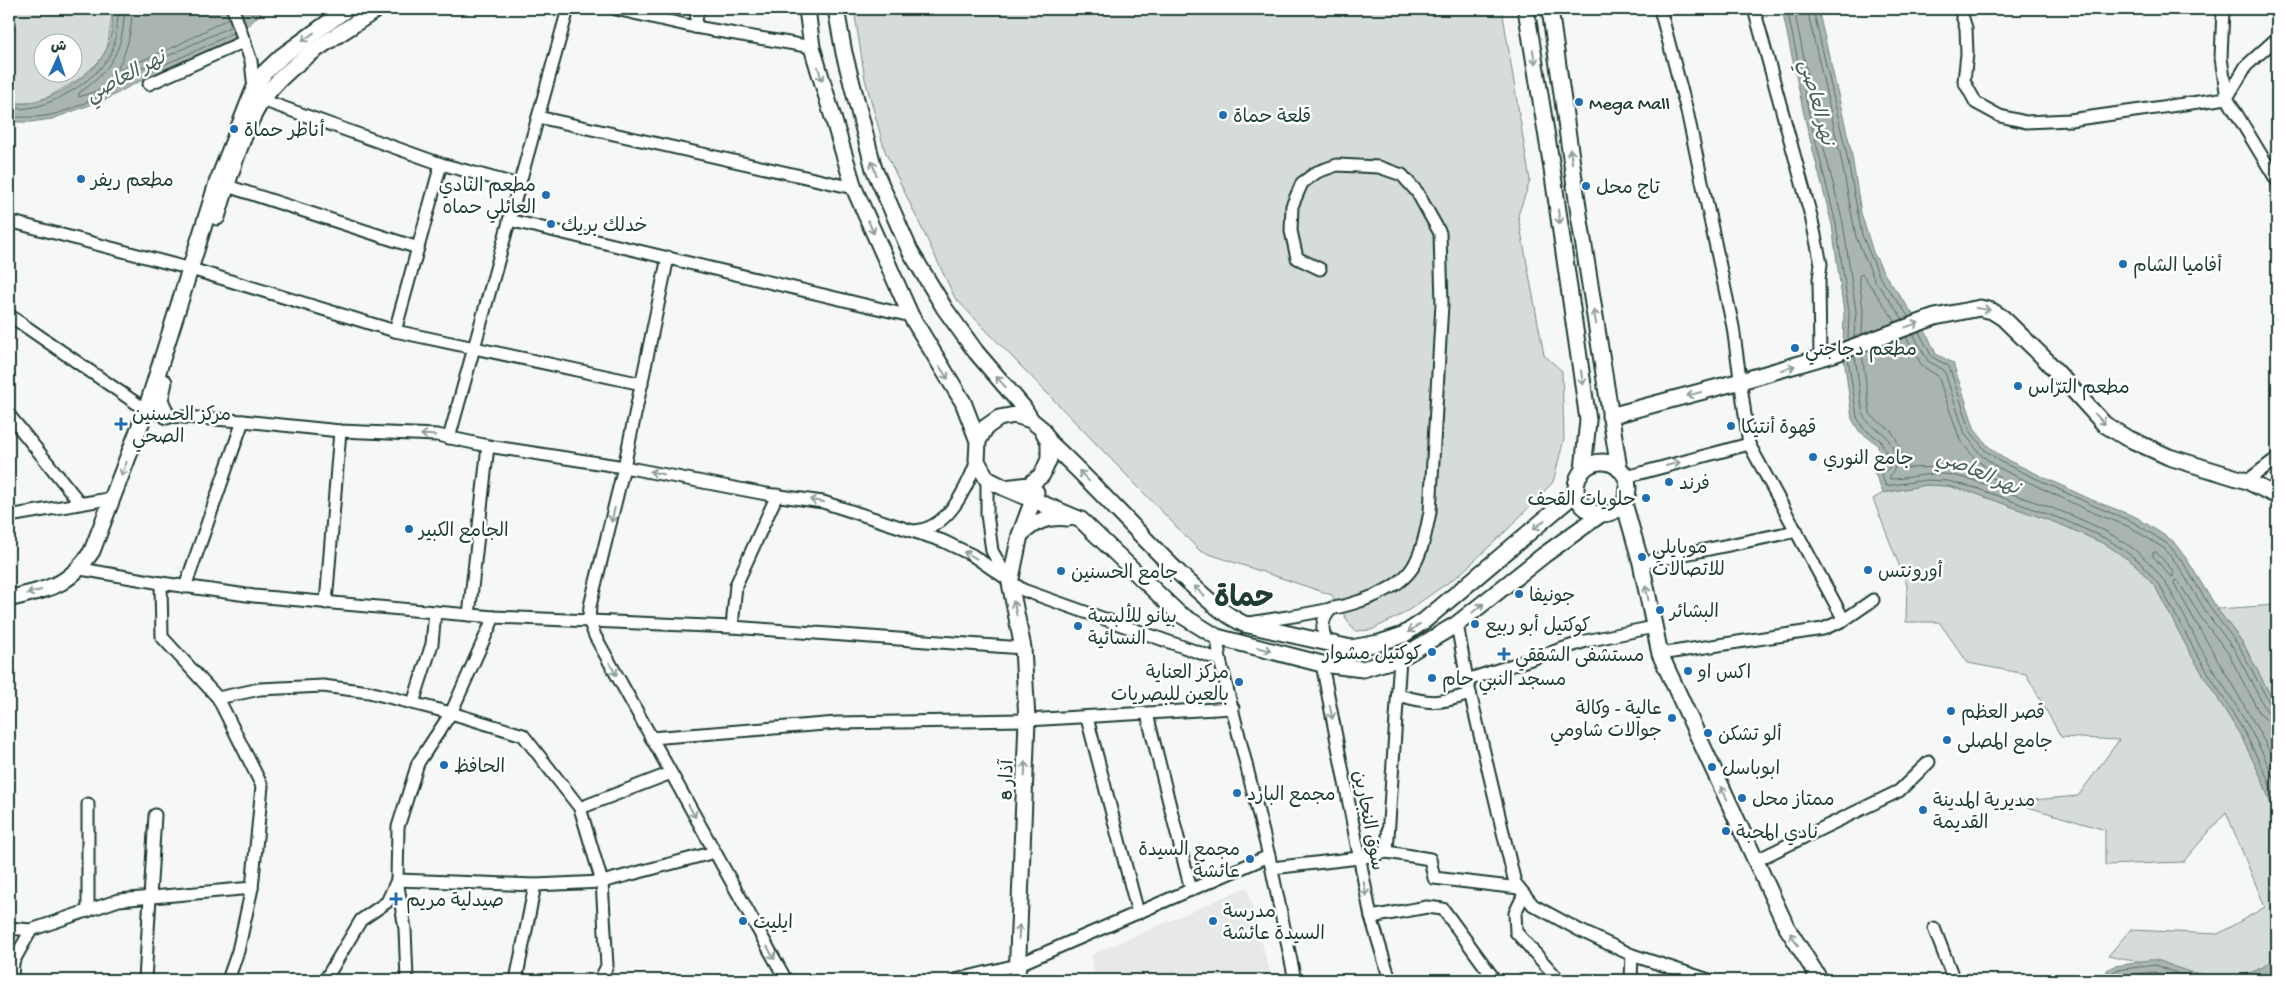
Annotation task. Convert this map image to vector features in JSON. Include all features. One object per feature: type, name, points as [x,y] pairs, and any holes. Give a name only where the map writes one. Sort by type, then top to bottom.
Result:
[{"type":"main road","points":[[9,599],[54,587],[81,568],[92,551],[114,498],[146,410],[195,270],[222,184],[258,95],[264,73],[282,56],[347,9]]},
{"type":"main road","points":[[258,95],[294,66],[377,9]]},
{"type":"main road","points":[[807,9],[812,47],[854,188],[911,316],[963,402],[978,442],[977,461],[987,478],[1005,488],[1081,520],[1178,613],[1217,637],[1322,664],[1363,669],[1400,658],[1457,624],[1544,555],[1601,514]]},
{"type":"main road","points":[[836,9],[844,53],[874,169],[910,250],[945,310],[976,352],[1023,406],[1031,420],[1042,429],[1049,442],[1076,466],[1168,562],[1214,605],[1230,617],[1244,624],[1350,648],[1380,643],[1403,635],[1446,603],[1576,493]]},
{"type":"main road","points":[[1526,9],[1551,162],[1588,420],[1583,470]]},
{"type":"main road","points":[[1550,9],[1610,416],[1622,473],[1628,490],[1624,503],[1641,563],[1660,654],[1786,926],[1820,980]]},
{"type":"main road","points":[[167,416],[160,400],[195,270]]},
{"type":"main road","points":[[1610,416],[1827,356],[1936,317],[1973,308],[1992,310],[2003,318],[2045,359],[2104,424],[2132,440],[2169,457],[2247,481],[2277,496]]},
{"type":"main road","points":[[978,442],[986,427],[999,418],[1015,416],[1031,420]]},
{"type":"main road","points":[[1010,583],[1020,534],[1049,459],[1049,442]]},
{"type":"main road","points":[[1622,473],[1605,462],[1589,465],[1578,477],[1576,493],[1584,508],[1601,514],[1610,514],[1624,503]]},
{"type":"main road","points":[[1005,488],[1025,487],[1042,475]]},
{"type":"main road","points":[[1020,534],[1030,525],[1044,518],[1054,517],[1081,520]]},
{"type":"main road","name":"8 آذار","points":[[1010,583],[1023,648],[1027,720],[1017,973]]},
{"type":"street","points":[[233,9],[251,60],[258,95],[441,164],[519,185]]},
{"type":"street","points":[[449,438],[568,9]]},
{"type":"street","points":[[616,9],[695,27],[812,47]]},
{"type":"street","points":[[695,27],[698,9]]},
{"type":"street","points":[[1660,9],[1687,111],[1733,327],[1749,444],[1844,620]]},
{"type":"street","points":[[1754,9],[1811,216],[1822,264],[1819,279],[1827,356]]},
{"type":"street","points":[[1960,9],[1966,28],[1967,54],[1964,81],[1976,103],[2000,116],[2026,122],[2070,120],[2227,98]]},
{"type":"street","points":[[2223,9],[2221,58],[2227,98],[2277,181]]},
{"type":"street","points":[[2227,98],[2246,66],[2277,38]]},
{"type":"street","points":[[149,84],[245,41]]},
{"type":"street","points":[[538,117],[854,188]]},
{"type":"street","points":[[395,331],[441,164]]},
{"type":"street","points":[[1244,624],[1332,608],[1378,595],[1400,581],[1412,568],[1424,542],[1430,512],[1442,314],[1440,233],[1418,192],[1402,175],[1379,167],[1337,165],[1317,172],[1302,183],[1292,206],[1291,231],[1297,258],[1320,269]]},
{"type":"street","points":[[222,184],[418,248]]},
{"type":"street","points":[[509,220],[911,316]]},
{"type":"street","points":[[9,222],[195,270],[395,331],[642,384]]},
{"type":"street","points":[[668,257],[624,467],[590,606],[590,620],[595,636],[786,980]]},
{"type":"street","points":[[9,315],[146,410],[167,416],[243,421],[340,431],[437,436],[824,502],[943,542],[972,555],[1022,590],[1220,660]]},
{"type":"street","points":[[9,415],[80,503]]},
{"type":"street","points":[[185,587],[243,421]]},
{"type":"street","points":[[326,603],[340,431]]},
{"type":"street","points":[[1622,473],[1749,444]]},
{"type":"street","points":[[469,615],[488,446]]},
{"type":"street","points":[[2247,481],[2277,458]]},
{"type":"street","points":[[907,531],[924,530],[936,525],[964,491],[977,461]]},
{"type":"street","points":[[987,478],[987,514],[992,551],[1010,583]]},
{"type":"street","points":[[732,627],[736,585],[777,495]]},
{"type":"street","points":[[9,516],[114,498]]},
{"type":"street","points":[[1641,563],[1797,531]]},
{"type":"street","points":[[81,568],[161,584],[326,603],[494,617],[732,627],[1023,648]]},
{"type":"street","points":[[161,584],[162,637],[218,698],[262,786],[252,888],[238,951],[228,980]]},
{"type":"street","points":[[1660,654],[1823,629],[1844,620],[1873,600]]},
{"type":"street","points":[[1329,644],[1323,632],[1323,625],[1324,618],[1332,608]]},
{"type":"street","points":[[413,703],[432,644],[435,612]]},
{"type":"street","points":[[406,980],[405,928],[397,880],[398,826],[418,763],[451,713],[494,617]]},
{"type":"street","points":[[1457,624],[1466,680],[1515,883],[1533,905],[1632,955],[1709,980]]},
{"type":"street","points":[[1466,680],[1586,641],[1654,627]]},
{"type":"street","points":[[1217,637],[1220,660],[1272,868],[1295,980]]},
{"type":"street","points":[[1386,852],[1400,658]]},
{"type":"street","name":"سوق النجارين","points":[[1322,664],[1384,978]]},
{"type":"street","points":[[218,698],[260,689],[323,686],[369,692],[451,713],[523,736],[580,808],[602,882],[607,966],[600,980]]},
{"type":"street","points":[[1398,695],[1424,702],[1440,703],[1470,694]]},
{"type":"street","points":[[651,738],[837,723],[1087,718],[1233,708]]},
{"type":"street","points":[[1147,714],[1191,890]]},
{"type":"street","points":[[1087,718],[1138,913]]},
{"type":"street","points":[[1757,860],[1899,791],[1929,762]]},
{"type":"street","points":[[580,808],[671,773]]},
{"type":"street","points":[[88,804],[88,911]]},
{"type":"street","points":[[145,980],[155,815]]},
{"type":"street","points":[[397,880],[535,884],[602,882],[715,852]]},
{"type":"street","points":[[1272,868],[1359,858],[1386,852],[1430,859],[1434,878],[1521,891]]},
{"type":"street","points":[[955,980],[1017,973],[1138,913],[1269,856]]},
{"type":"street","points":[[325,980],[362,920],[387,902],[397,880]]},
{"type":"street","points":[[516,980],[535,884]]},
{"type":"street","points":[[9,928],[31,930],[119,900],[252,888]]},
{"type":"street","points":[[1521,891],[1515,913],[1516,932],[1559,980]]},
{"type":"street","points":[[1371,917],[1427,907],[1443,909],[1495,980]]},
{"type":"street","points":[[1934,928],[1954,980]]},
{"type":"street","points":[[12,980],[13,962],[31,930]]},
{"type":"street","points":[[1632,955],[1632,980]]},
{"type":"shaded area","points":[[9,9],[113,9],[107,49],[98,63],[82,76],[82,32],[32,32],[32,82],[74,82],[46,98],[27,103],[9,103]]},
{"type":"shaded area","points":[[854,9],[1502,9],[1530,181],[1518,215],[1544,355],[1562,371],[1564,439],[1553,482],[1507,530],[1459,575],[1403,614],[1371,630],[1354,631],[1332,595],[1200,551],[955,298],[885,151],[865,79]]},
{"type":"shaded area","points":[[1926,485],[1948,486],[1974,493],[2062,525],[2107,545],[2136,565],[2156,588],[2190,653],[2242,738],[2262,779],[2277,822],[2277,954],[2268,963],[2257,970],[2245,974],[2218,976],[2192,972],[2156,960],[2135,961],[2108,956],[2130,930],[2218,934],[2265,907],[2226,812],[2183,862],[2105,865],[2105,830],[2011,802],[2078,796],[2119,740],[2061,737],[2026,674],[1968,663],[1939,622],[1906,622],[1907,585],[1873,499],[1883,493]]},
{"type":"shaded area","points":[[2277,605],[2277,708],[2243,643],[2217,609]]},
{"type":"shaded area","name":"مدرسة السيدة عائشة","points":[[1247,887],[1272,980],[1096,980],[1091,955]]},
{"type":"water","name":"نهر العاصي","points":[[113,9],[170,11],[174,9],[265,9],[238,36],[134,84],[109,98],[52,119],[31,122],[9,122],[9,103],[39,101],[76,82],[82,82],[82,78],[93,68],[106,50],[112,30]]},
{"type":"water","name":"نهر العاصي","points":[[1782,9],[1818,9],[1851,150],[1861,213],[1873,252],[1885,275],[1927,334],[1936,354],[1953,363],[1975,430],[1988,446],[2003,458],[2092,500],[2136,517],[2173,541],[2188,561],[2217,609],[2243,643],[2277,708],[2277,822],[2262,779],[2242,738],[2190,653],[2156,588],[2136,565],[2107,545],[2062,525],[1974,493],[1948,486],[1926,485],[1883,493],[1874,471],[1885,465],[1877,444],[1859,431],[1852,419],[1843,350],[1844,313],[1832,225],[1805,119]]},
{"type":"water","points":[[2277,954],[2277,980],[2106,980],[2107,970],[2112,967],[2152,960],[2206,975],[2232,976],[2257,970]]},
{"type":"place","name":"Mega Mall","points":[[1579,102]]},
{"type":"place","name":"قلعة حماة","points":[[1223,115]]},
{"type":"place","name":"أناطر حماة","points":[[234,129]]},
{"type":"place","name":"مطعم ريفر","points":[[81,179]]},
{"type":"place","name":"تاج محل","points":[[1586,186]]},
{"type":"place","name":"مطعم النادي العائلي حماه","points":[[546,195]]},
{"type":"place","name":"خدلك بريك","points":[[551,224]]},
{"type":"place","name":"أفاميا الشام","points":[[2123,264]]},
{"type":"place","name":"مطعم دجاجتي","points":[[1795,348]]},
{"type":"place","name":"مطعم الترّاس","points":[[2018,386]]},
{"type":"place","name":"مركز الحسنين الصحي","points":[[121,424]]},
{"type":"place","name":"قهوة أنتيكا","points":[[1731,426]]},
{"type":"place","name":"جامع النوري","points":[[1813,457]]},
{"type":"place","name":"فرند","points":[[1669,482]]},
{"type":"place","name":"حلويات القحف","points":[[1646,498]]},
{"type":"place","name":"الجامع الكبير","points":[[409,529]]},
{"type":"place","name":"موبايلي للاتصالات","points":[[1642,557]]},
{"type":"place","name":"أورونتس","points":[[1868,570]]},
{"type":"place","name":"جامع الحسنين","points":[[1061,571]]},
{"type":"place","name":"جونيفا","points":[[1519,594]]},
{"type":"place","name":"البشائر","points":[[1660,610]]},
{"type":"place","name":"كوكتيل أبو ربيع","points":[[1475,624]]},
{"type":"place","name":"بيانو للألبسة النسائية","points":[[1078,626]]},
{"type":"place","name":"كوكتيل مشوار","points":[[1432,652]]},
{"type":"place","name":"مستشفى الشققي","points":[[1504,654]]},
{"type":"place","name":"اكس او","points":[[1688,671]]},
{"type":"place","name":"مسجد النبي حام","points":[[1432,678]]},
{"type":"place","name":"مركز العناية بالعين للبصريات","points":[[1239,682]]},
{"type":"place","name":"قصر العظم","points":[[1951,711]]},
{"type":"place","name":"عالية - وكالة جوالات شاومي","points":[[1672,718]]},
{"type":"place","name":"ألو تشكن","points":[[1708,733]]},
{"type":"place","name":"جامع المصلى","points":[[1947,740]]},
{"type":"place","name":"الحافظ","points":[[444,765]]},
{"type":"place","name":"ابوباسل","points":[[1712,767]]},
{"type":"place","name":"مجمع البارد","points":[[1237,793]]},
{"type":"place","name":"ممتاز محل","points":[[1742,798]]},
{"type":"place","name":"مديرية المدينة القديمة","points":[[1923,810]]},
{"type":"place","name":"نادي المحبة","points":[[1726,831]]},
{"type":"place","name":"مجمع السيدة عائشة","points":[[1250,859]]},
{"type":"place","name":"صيدلية مريم","points":[[396,899]]},
{"type":"place","name":"ايليت","points":[[743,921]]},
{"type":"place","name":"مدرسة السيدة عائشة","points":[[1213,921]]},
{"type":"district","name":"حماة","points":[[1244,596]]}]
